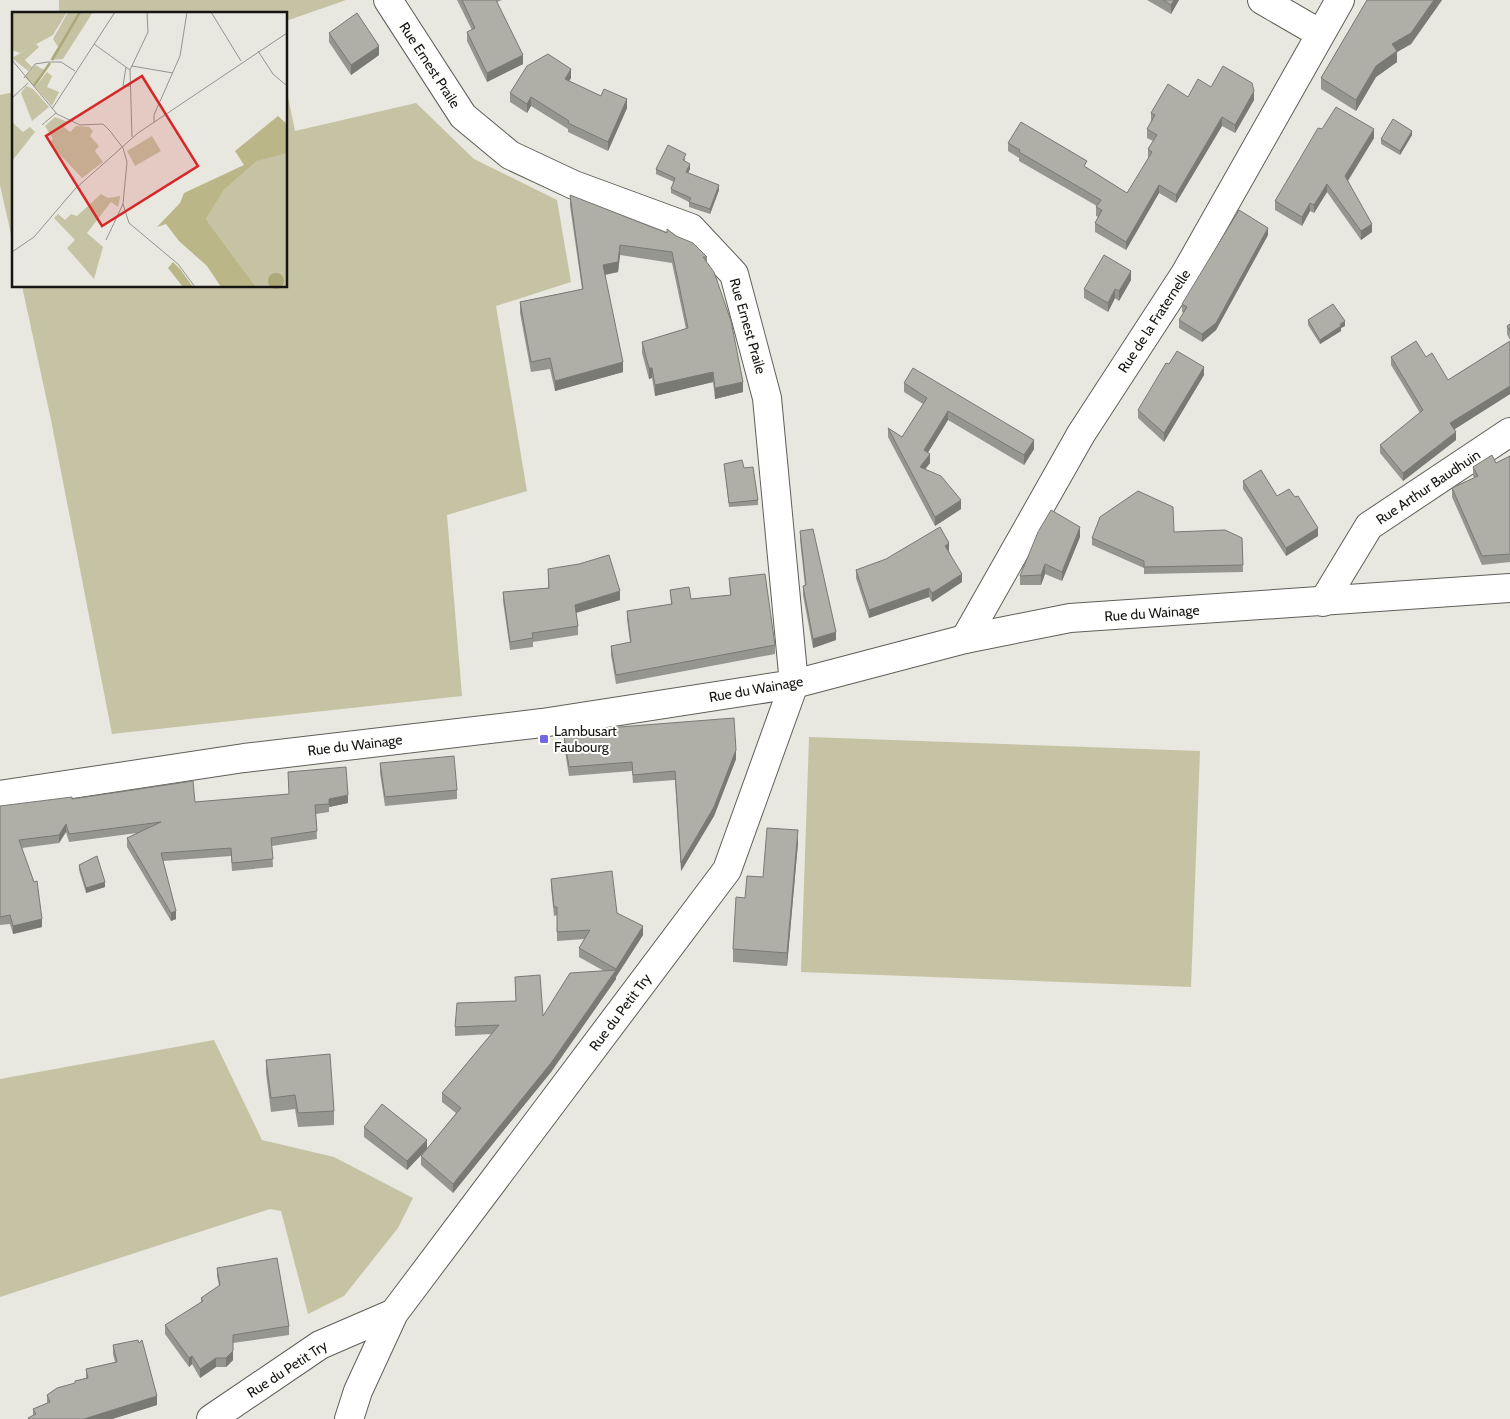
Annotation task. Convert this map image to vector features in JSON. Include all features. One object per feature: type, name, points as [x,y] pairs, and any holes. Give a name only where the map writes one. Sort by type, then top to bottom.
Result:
[{"type":"street","name":"Rue Ernest Praile","points":[[388,0],[463,116],[510,155],[574,185],[692,228],[734,274],[768,398],[794,684]]},
{"type":"street","points":[[1262,0],[1319,33]]},
{"type":"street","name":"Rue de la Fraternelle","points":[[965,639],[1081,434],[1185,274],[1272,123],[1319,33],[1340,0]]},
{"type":"street","name":"Rue Arthur Baudhuin","points":[[1323,602],[1369,526],[1510,432]]},
{"type":"street","name":"Rue du Wainage","points":[[0,795],[244,758],[542,723],[794,684],[965,639],[1070,618],[1510,588]]},
{"type":"street","name":"Rue du Petit Try","points":[[349,1419],[358,1391],[394,1313],[726,870],[794,684]]},
{"type":"street","name":"Rue du Petit Try","points":[[211,1419],[320,1345],[394,1313]]},
{"type":"shaded area","points":[[59,0],[346,0],[288,20],[288,12],[59,12]]},
{"type":"shaded area","points":[[12,92],[12,239],[0,185],[0,95]]},
{"type":"shaded area","points":[[288,97],[295,131],[416,103],[474,159],[557,200],[571,282],[496,306],[527,491],[447,515],[462,696],[112,734],[51,420],[22,288],[288,288]]},
{"type":"shaded area","points":[[809,737],[1200,751],[1191,987],[801,972]]},
{"type":"shaded area","points":[[214,1040],[262,1140],[334,1157],[413,1198],[398,1228],[344,1296],[308,1314],[281,1211],[270,1209],[0,1297],[0,1079]]},
{"type":"building","points":[[462,0],[496,0],[523,55],[487,73],[467,32],[475,28]]},
{"type":"building","points":[[1163,0],[1174,0],[1171,5]]},
{"type":"building","points":[[1367,0],[1434,0],[1411,33],[1392,44],[1397,51],[1376,66],[1356,100],[1321,78]]},
{"type":"building","points":[[357,13],[379,46],[351,65],[329,33]]},
{"type":"building","points":[[548,54],[571,69],[565,79],[601,96],[604,89],[627,99],[608,142],[568,123],[569,121],[531,97],[527,104],[510,93],[527,66]]},
{"type":"building","points":[[1223,66],[1252,83],[1254,91],[1235,125],[1222,117],[1176,195],[1159,185],[1126,242],[1095,223],[1102,210],[1096,207],[1101,200],[1019,152],[1020,150],[1008,143],[1021,122],[1087,161],[1084,166],[1127,193],[1152,152],[1148,149],[1157,135],[1147,129],[1155,115],[1151,113],[1168,84],[1188,97],[1198,79],[1211,87]]},
{"type":"building","points":[[1336,107],[1374,129],[1345,176],[1372,224],[1361,231],[1327,184],[1314,205],[1310,203],[1302,217],[1275,201],[1318,128],[1322,129]]},
{"type":"building","points":[[1393,119],[1412,131],[1400,151],[1381,139]]},
{"type":"building","points":[[668,145],[686,154],[683,160],[690,164],[686,172],[719,185],[710,209],[689,202],[691,198],[671,189],[675,178],[656,169]]},
{"type":"building","points":[[570,195],[667,233],[667,229],[676,236],[693,243],[707,257],[703,257],[714,272],[731,321],[743,382],[715,388],[713,372],[655,385],[652,368],[649,368],[642,342],[688,328],[672,252],[620,245],[618,262],[603,265],[623,362],[555,381],[550,358],[531,362],[520,302],[583,289]]},
{"type":"building","points":[[1239,210],[1268,228],[1216,323],[1202,334],[1179,320],[1187,307],[1182,304]]},
{"type":"building","points":[[1104,255],[1131,271],[1119,291],[1115,289],[1108,303],[1084,289]]},
{"type":"building","points":[[1333,304],[1345,321],[1340,324],[1341,326],[1320,340],[1308,320]]},
{"type":"building","points":[[1416,341],[1426,357],[1432,353],[1448,380],[1510,341],[1510,386],[1450,423],[1456,432],[1403,473],[1380,445],[1423,410],[1391,357]]},
{"type":"building","points":[[1177,351],[1204,367],[1164,433],[1138,410],[1166,363],[1169,364]]},
{"type":"building","points":[[913,368],[1034,440],[1024,455],[948,411],[924,450],[930,454],[920,467],[941,476],[961,500],[935,517],[888,428],[902,437],[927,398],[904,383]]},
{"type":"building","points":[[1492,455],[1496,463],[1510,456],[1510,554],[1482,556],[1452,488],[1478,476],[1473,467]]},
{"type":"building","points":[[742,460],[744,468],[753,467],[758,500],[729,503],[724,464]]},
{"type":"building","points":[[1261,470],[1277,496],[1289,489],[1295,497],[1298,496],[1318,528],[1286,548],[1243,481]]},
{"type":"building","points":[[1138,491],[1173,507],[1174,532],[1225,530],[1242,538],[1243,565],[1144,567],[1144,561],[1092,538],[1100,517]]},
{"type":"building","points":[[1051,510],[1080,527],[1062,572],[1045,564],[1041,575],[1020,576],[1038,532]]},
{"type":"building","points":[[940,527],[949,543],[945,546],[962,574],[932,593],[929,588],[869,610],[856,570],[886,559]]},
{"type":"building","points":[[813,529],[836,632],[813,639],[803,586],[806,585],[800,531]]},
{"type":"building","points":[[609,555],[620,591],[575,605],[578,626],[532,633],[533,638],[510,642],[503,592],[549,588],[548,569],[579,564]]},
{"type":"building","points":[[765,574],[775,645],[616,675],[611,646],[631,642],[627,611],[672,604],[670,590],[689,587],[691,599],[731,595],[729,578]]},
{"type":"building","points":[[734,718],[736,750],[714,807],[681,863],[675,771],[633,775],[632,762],[569,767],[564,736],[619,727]]},
{"type":"building","points":[[454,756],[457,790],[385,797],[380,763]]},
{"type":"building","points":[[346,767],[348,795],[329,799],[329,804],[315,805],[317,831],[271,838],[273,859],[232,863],[231,848],[161,853],[176,911],[171,913],[127,838],[161,822],[69,834],[66,824],[59,835],[19,840],[34,882],[37,881],[42,919],[13,926],[10,915],[0,917],[0,806],[72,797],[72,799],[193,781],[195,802],[289,794],[288,772]]},
{"type":"building","points":[[767,828],[798,830],[787,953],[733,949],[736,897],[745,898],[747,876],[763,877]]},
{"type":"building","points":[[97,856],[105,882],[86,888],[79,865]]},
{"type":"building","points":[[612,871],[617,913],[643,926],[616,969],[579,948],[590,930],[557,932],[557,907],[554,907],[551,879]]},
{"type":"building","points":[[616,970],[551,1063],[453,1184],[421,1156],[461,1108],[442,1093],[499,1025],[455,1027],[457,1003],[516,1001],[515,977],[540,975],[543,1016],[570,973]]},
{"type":"building","points":[[330,1054],[334,1111],[298,1113],[295,1095],[271,1098],[266,1060]]},
{"type":"building","points":[[382,1104],[427,1140],[407,1161],[364,1127]]},
{"type":"building","points":[[277,1258],[289,1326],[233,1335],[233,1351],[226,1358],[216,1358],[200,1369],[192,1356],[189,1358],[165,1325],[203,1301],[201,1298],[220,1285],[217,1268]]},
{"type":"building","points":[[138,1340],[139,1343],[142,1340],[157,1396],[84,1419],[28,1418],[36,1414],[33,1409],[50,1402],[47,1395],[57,1388],[88,1378],[86,1369],[117,1362],[113,1345]]},
{"type":"place","name":"Lambusart Faubourg","points":[[544,739]]}]
